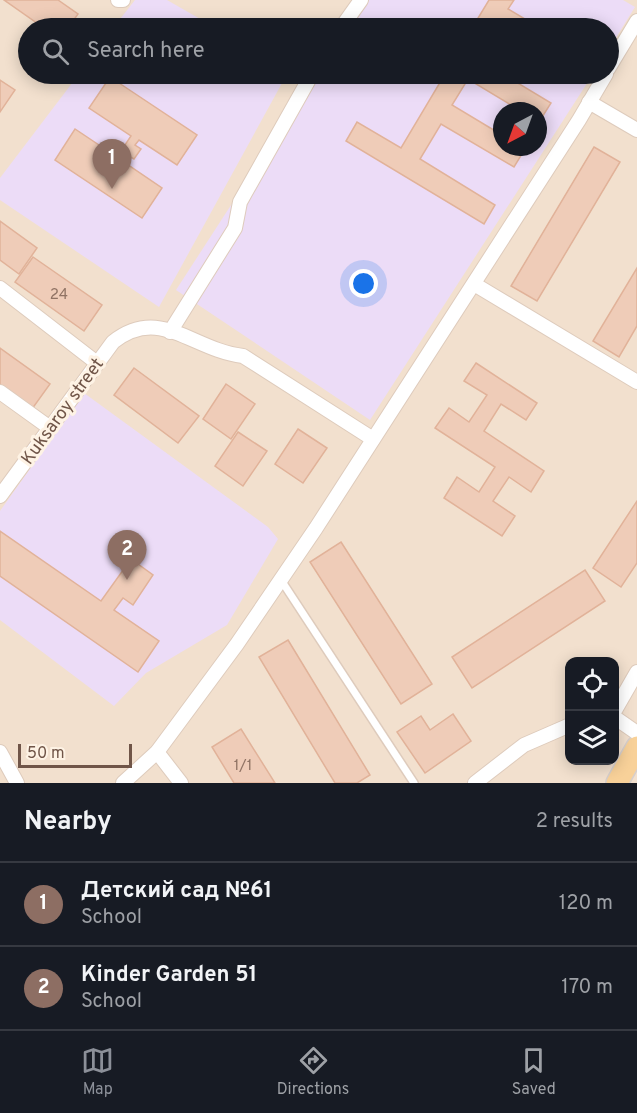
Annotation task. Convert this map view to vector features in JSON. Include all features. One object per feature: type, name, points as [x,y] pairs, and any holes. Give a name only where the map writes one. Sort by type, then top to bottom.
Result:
[{"type":"main road","points":[[617,783],[637,747]]},
{"type":"street","points":[[118,0],[123,0]]},
{"type":"street","points":[[348,18],[361,0]]},
{"type":"street","points":[[619,52],[637,21]]},
{"type":"street","points":[[306,84],[240,202],[235,228],[170,332],[228,354],[243,356],[373,440]]},
{"type":"street","points":[[123,783],[157,752],[281,580],[474,284],[600,84]]},
{"type":"street","points":[[589,102],[637,130]]},
{"type":"street","points":[[474,284],[637,382]]},
{"type":"street","points":[[0,288],[97,363]]},
{"type":"street","name":"Kuksaroy street","points":[[0,496],[112,342],[129,330],[156,326],[170,332]]},
{"type":"street","points":[[0,392],[50,428]]},
{"type":"street","points":[[616,711],[637,672]]},
{"type":"street","points":[[619,720],[637,733]]},
{"type":"street","points":[[475,783],[524,745],[565,727]]},
{"type":"street","points":[[0,752],[17,783]]},
{"type":"street","points":[[157,752],[181,783]]},
{"type":"lane","points":[[281,580],[414,783]]},
{"type":"shaded area","points":[[0,0],[637,0],[637,783],[0,783]]},
{"type":"shaded area","points":[[135,0],[167,0],[198,18],[121,18]]},
{"type":"shaded area","points":[[364,0],[623,0],[635,7],[619,33],[619,18],[352,18]]},
{"type":"shaded area","points":[[71,84],[282,84],[159,307],[0,200],[0,178]]},
{"type":"shaded area","points":[[310,84],[587,84],[547,145],[547,102],[493,102],[493,156],[540,156],[370,420],[176,290]]},
{"type":"shaded area","points":[[84,393],[268,527],[278,539],[227,625],[146,673],[114,706],[0,620],[0,511]]},
{"type":"building","points":[[4,0],[58,0],[78,14],[75,18],[30,18]]},
{"type":"building","points":[[489,0],[514,0],[508,9],[523,18],[478,18]]},
{"type":"building","points":[[0,80],[15,90],[0,112]]},
{"type":"building","points":[[105,84],[120,84],[197,135],[177,165],[139,140],[135,145],[141,149],[134,159],[129,156],[124,162],[162,188],[142,218],[55,160],[75,129],[117,157],[131,136],[89,108]]},
{"type":"building","points":[[439,84],[465,84],[452,105],[493,130],[493,155],[441,124],[420,159],[495,205],[484,224],[346,141],[357,122],[401,148]]},
{"type":"building","points":[[476,84],[520,84],[551,103],[547,109],[547,102],[506,102]]},
{"type":"building","points":[[594,147],[620,162],[537,301],[511,286]]},
{"type":"building","points":[[495,156],[521,156],[514,167]]},
{"type":"building","points":[[0,221],[37,248],[19,274],[0,260]]},
{"type":"building","points":[[33,257],[102,305],[84,331],[15,282]]},
{"type":"building","points":[[637,268],[637,326],[619,357],[593,341]]},
{"type":"building","points":[[0,348],[50,384],[32,409],[0,386]]},
{"type":"building","points":[[476,363],[537,403],[526,420],[501,404],[484,431],[544,471],[531,492],[509,477],[493,501],[515,516],[502,536],[444,498],[457,477],[479,492],[495,467],[435,428],[449,408],[469,422],[487,395],[464,381]]},
{"type":"building","points":[[134,368],[199,416],[178,443],[114,395]]},
{"type":"building","points":[[226,384],[255,404],[231,439],[203,419]]},
{"type":"building","points":[[298,429],[327,448],[303,483],[275,464]]},
{"type":"building","points":[[238,432],[267,451],[243,486],[215,466]]},
{"type":"building","points":[[637,501],[637,563],[621,587],[593,568]]},
{"type":"building","points":[[0,531],[101,601],[131,559],[153,575],[133,605],[123,598],[114,610],[159,641],[138,672],[0,576]]},
{"type":"building","points":[[341,542],[432,684],[401,704],[310,562]]},
{"type":"building","points":[[585,570],[605,601],[472,688],[452,657]]},
{"type":"building","points":[[288,640],[370,775],[357,783],[335,783],[259,657]]},
{"type":"building","points":[[453,714],[471,741],[425,773],[397,732],[421,716],[430,730]]},
{"type":"building","points":[[241,729],[275,783],[234,783],[212,747]]},
{"type":"place","name":"Детский сад №61","points":[[112,189]]},
{"type":"place","name":"Kinder Garden 51","points":[[127,580]]}]
